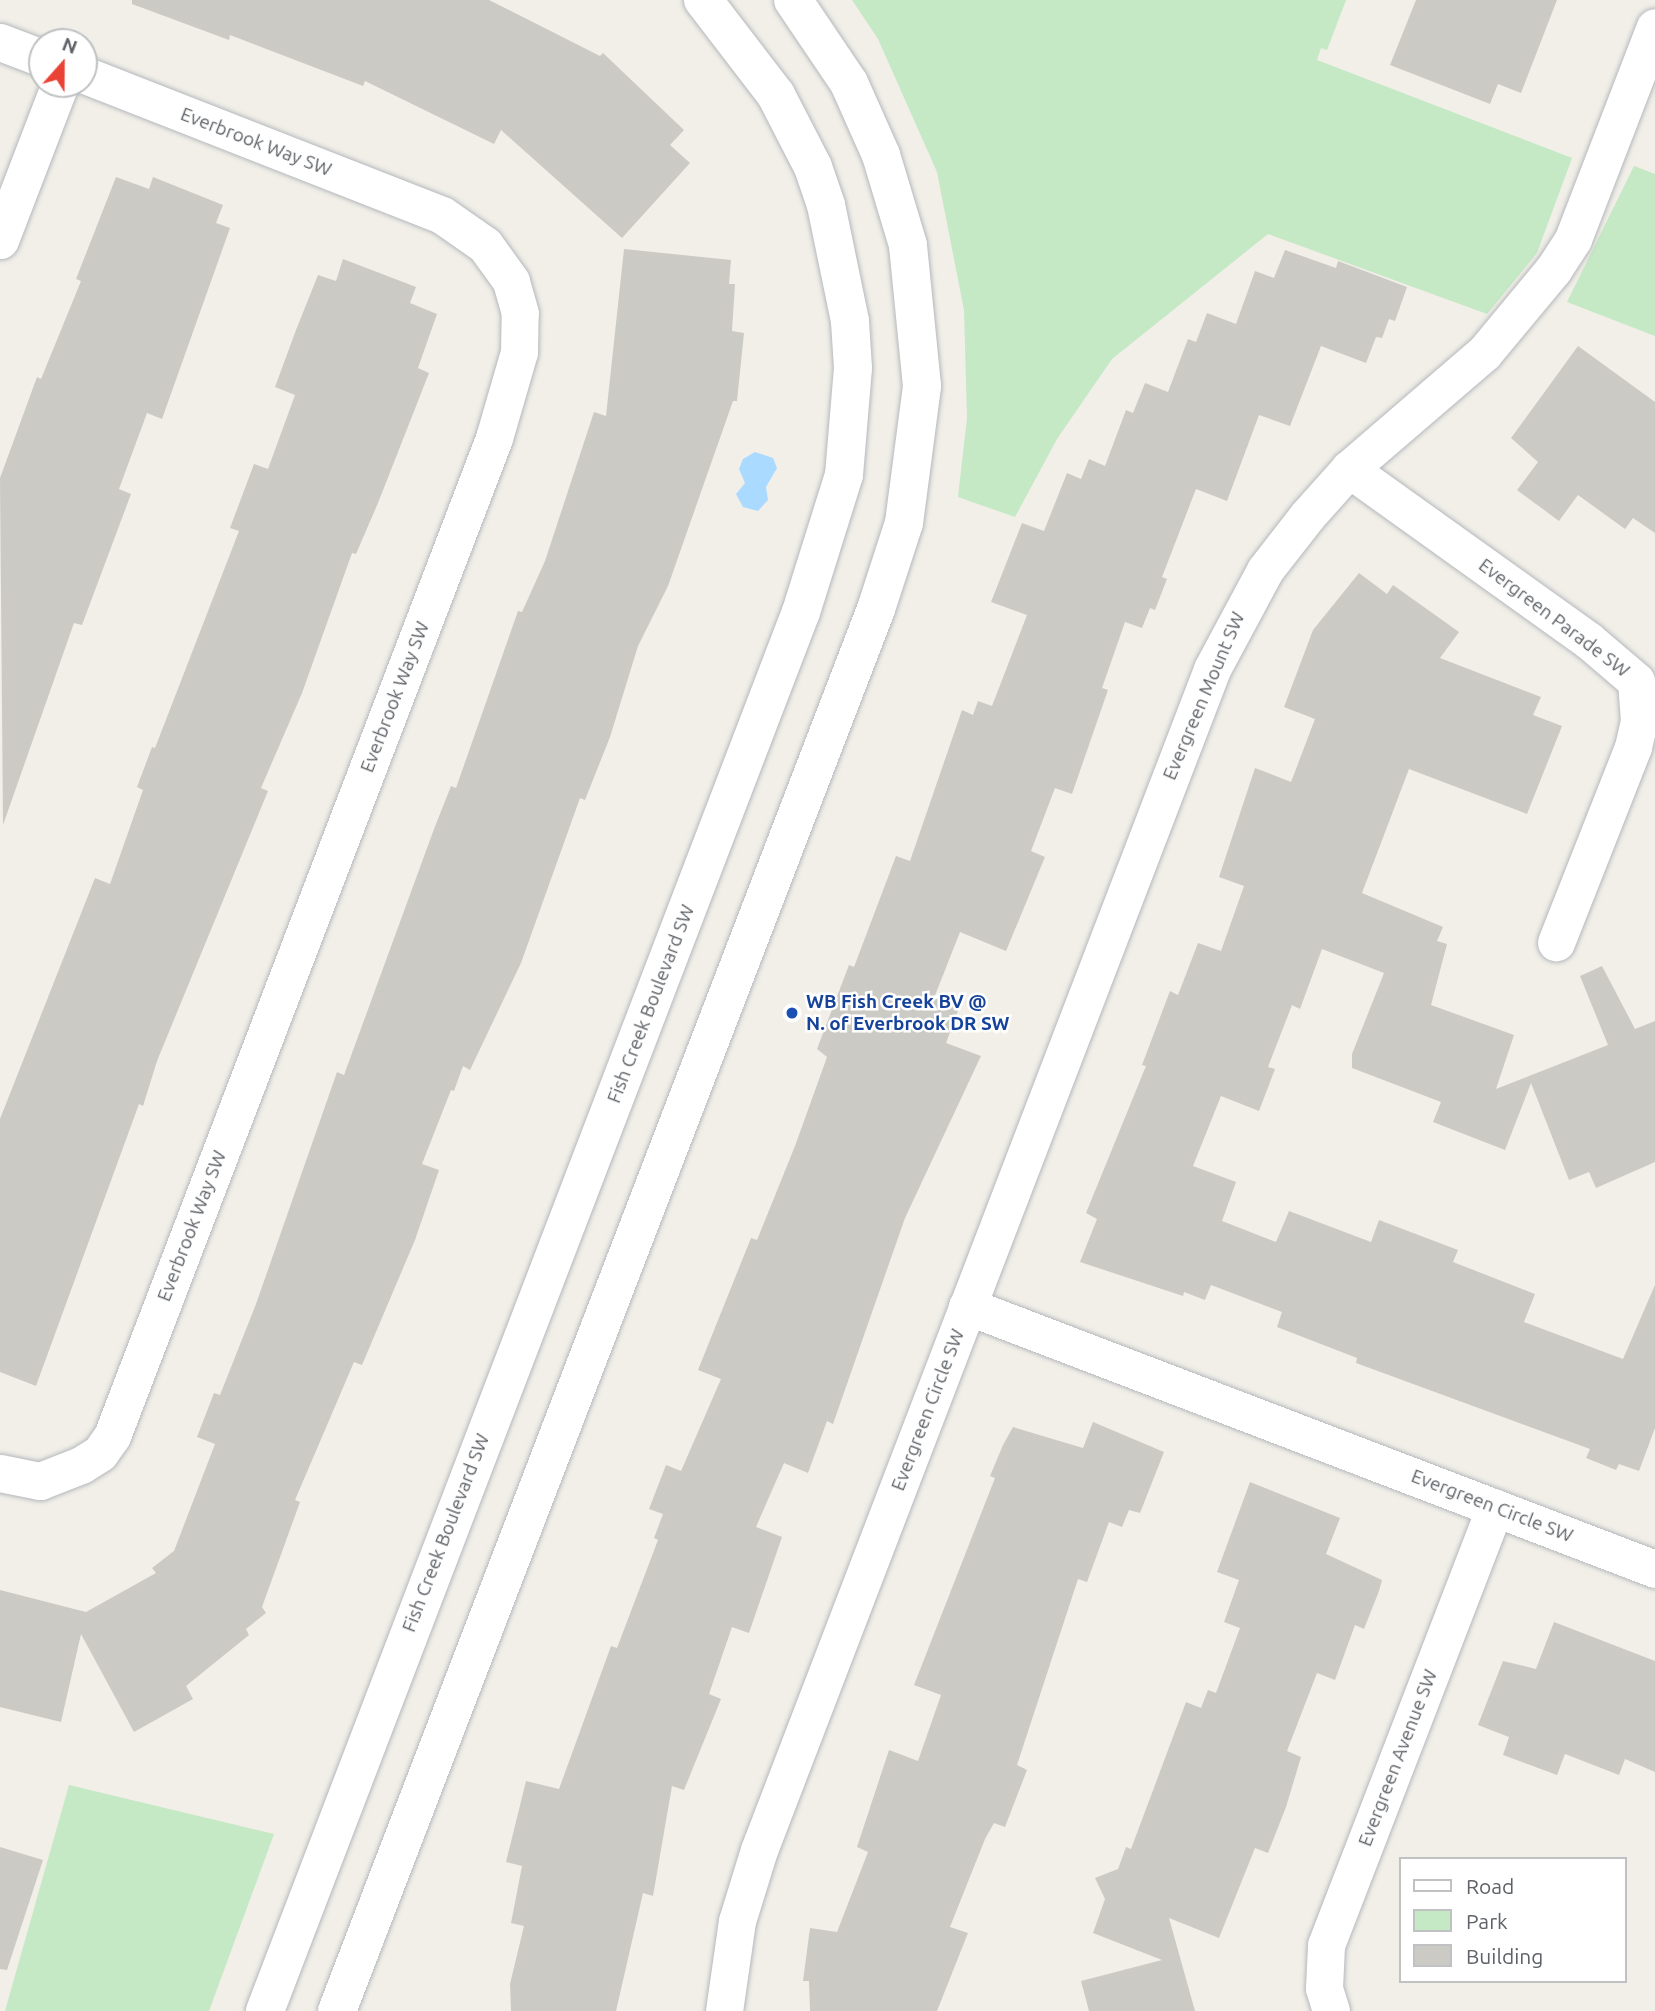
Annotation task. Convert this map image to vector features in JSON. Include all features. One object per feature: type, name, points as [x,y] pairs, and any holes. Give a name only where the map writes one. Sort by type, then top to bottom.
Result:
[{"type":"main road","name":"Fish Creek Boulevard SW","points":[[265,2011],[801,612],[845,475],[853,380],[850,321],[826,205],[813,167],[776,95],[703,0]]},
{"type":"main road","points":[[337,2011],[876,609],[904,523],[922,386],[908,245],[881,155],[849,83],[793,0]]},
{"type":"street","name":"Evergreen Mount SW","points":[[967,1307],[1212,669],[1265,570],[1349,469],[1450,387],[1518,317],[1553,270],[1573,239],[1655,27]]},
{"type":"street","points":[[0,42],[28,53]]},
{"type":"street","name":"Everbrook Way SW","points":[[0,1473],[40,1481],[81,1465],[100,1453],[112,1436],[494,438],[519,352],[520,313],[512,281],[485,245],[442,215],[98,80]]},
{"type":"street","points":[[0,240],[55,98]]},
{"type":"street","name":"Evergreen Parade SW","points":[[1349,469],[1588,640],[1636,681],[1639,721],[1633,747],[1556,942]]},
{"type":"street","name":"Evergreen Circle SW","points":[[724,2011],[724,1989],[747,1885],[967,1307],[1655,1569]]},
{"type":"street","name":"Evergreen Avenue SW","points":[[1331,2011],[1324,1988],[1325,1945],[1496,1508]]},
{"type":"green space","points":[[852,0],[1346,0],[1327,50],[1321,48],[1317,60],[1572,158],[1537,253],[1487,314],[1268,234],[1112,359],[1057,439],[1015,517],[958,497],[967,418],[964,310],[937,172],[878,39]]},
{"type":"green space","points":[[1634,166],[1655,174],[1655,336],[1567,302]]},
{"type":"green space","points":[[69,1785],[274,1834],[209,2011],[5,2011]]},
{"type":"water","points":[[755,452],[773,458],[777,468],[766,487],[768,500],[758,511],[743,507],[736,494],[745,483],[739,469],[743,459]]},
{"type":"building","points":[[132,0],[489,0],[600,56],[603,53],[684,130],[670,145],[690,163],[622,238],[501,130],[494,144],[365,81],[363,86],[230,35],[229,40],[132,4]]},
{"type":"building","points":[[1416,0],[1557,0],[1521,93],[1498,84],[1490,104],[1390,65]]},
{"type":"building","points":[[116,177],[149,189],[153,177],[223,205],[216,223],[230,228],[162,419],[147,413],[119,489],[131,494],[82,625],[74,623],[3,825],[0,478],[37,377],[41,379],[81,281],[76,279]]},
{"type":"building","points":[[624,249],[731,260],[729,284],[735,284],[732,331],[744,333],[737,401],[733,401],[668,586],[638,646],[610,737],[585,800],[580,798],[521,963],[470,1070],[463,1066],[454,1091],[451,1090],[422,1164],[439,1170],[415,1240],[362,1365],[354,1362],[295,1500],[300,1502],[262,1607],[266,1613],[246,1629],[249,1635],[186,1686],[193,1699],[134,1732],[81,1634],[61,1722],[0,1707],[0,1590],[86,1612],[156,1573],[152,1568],[174,1551],[215,1444],[197,1437],[214,1393],[220,1395],[256,1304],[337,1072],[344,1075],[434,829],[451,786],[456,788],[518,611],[522,612],[545,561],[594,412],[606,416]]},
{"type":"building","points":[[1285,250],[1336,268],[1338,261],[1407,287],[1395,321],[1389,319],[1382,338],[1376,337],[1366,363],[1321,346],[1290,426],[1259,415],[1227,501],[1196,489],[1162,577],[1167,579],[1155,610],[1150,608],[1142,628],[1125,622],[1102,688],[1108,690],[1072,794],[1055,788],[1031,851],[1045,857],[1006,951],[960,932],[934,998],[959,1008],[946,1043],[981,1056],[905,1218],[833,1424],[827,1421],[808,1473],[784,1463],[756,1527],[782,1537],[749,1633],[732,1627],[709,1694],[721,1699],[684,1790],[672,1786],[653,1896],[643,1893],[616,2011],[511,2011],[510,1984],[524,1926],[511,1923],[522,1866],[506,1862],[526,1781],[559,1789],[611,1646],[617,1648],[658,1540],[654,1538],[663,1514],[649,1509],[666,1465],[681,1471],[721,1379],[698,1370],[751,1238],[757,1240],[795,1146],[827,1057],[817,1049],[849,965],[854,967],[896,856],[910,861],[962,710],[973,715],[978,701],[992,706],[1027,615],[991,602],[1022,523],[1044,531],[1067,473],[1081,479],[1089,459],[1105,466],[1126,410],[1133,413],[1145,383],[1168,392],[1188,339],[1196,342],[1207,313],[1236,324],[1255,271],[1274,278]]},
{"type":"building","points":[[343,259],[416,287],[410,303],[437,314],[418,368],[429,373],[378,503],[356,554],[352,553],[302,693],[261,788],[268,791],[157,1061],[143,1106],[139,1104],[36,1386],[0,1372],[0,1119],[95,878],[110,884],[143,790],[137,787],[152,747],[155,748],[239,531],[230,528],[254,464],[268,469],[295,395],[275,387],[296,330],[318,275],[336,281]]},
{"type":"building","points":[[1578,346],[1655,402],[1655,533],[1633,518],[1625,529],[1578,495],[1559,521],[1517,490],[1538,462],[1511,438]]},
{"type":"building","points":[[1359,573],[1387,594],[1393,585],[1459,632],[1440,658],[1541,697],[1533,715],[1562,726],[1527,814],[1409,769],[1362,893],[1443,927],[1437,941],[1447,944],[1431,1005],[1514,1035],[1496,1089],[1608,1045],[1580,976],[1602,966],[1635,1029],[1655,1021],[1655,1162],[1596,1188],[1589,1172],[1569,1180],[1531,1083],[1505,1150],[1433,1122],[1441,1102],[1352,1068],[1352,1054],[1384,973],[1322,949],[1300,1009],[1292,1005],[1268,1067],[1275,1069],[1259,1111],[1221,1096],[1193,1166],[1236,1182],[1222,1221],[1276,1242],[1289,1211],[1371,1242],[1379,1220],[1458,1250],[1453,1262],[1535,1294],[1524,1322],[1623,1359],[1655,1285],[1655,1428],[1639,1471],[1619,1464],[1616,1470],[1586,1458],[1590,1449],[1356,1363],[1357,1358],[1277,1327],[1282,1312],[1211,1285],[1205,1300],[1184,1292],[1183,1296],[1080,1262],[1097,1219],[1086,1213],[1146,1066],[1142,1065],[1170,991],[1178,995],[1198,943],[1221,951],[1244,886],[1219,877],[1255,768],[1291,782],[1315,719],[1284,707],[1313,630]]},
{"type":"building","points":[[1093,1422],[1164,1452],[1140,1513],[1129,1510],[1122,1527],[1109,1522],[1087,1582],[1078,1579],[1017,1765],[1027,1770],[1005,1827],[994,1823],[985,1839],[950,1927],[968,1933],[937,2011],[810,2011],[809,1981],[803,1981],[810,1928],[837,1932],[868,1852],[857,1847],[889,1750],[918,1761],[941,1695],[914,1685],[995,1478],[990,1476],[1003,1445],[1013,1427],[1083,1448]]},
{"type":"building","points":[[1250,1482],[1340,1518],[1326,1554],[1382,1580],[1379,1591],[1364,1629],[1355,1625],[1335,1680],[1317,1673],[1287,1751],[1301,1757],[1286,1807],[1268,1853],[1255,1848],[1219,1938],[1169,1918],[1195,2011],[1089,2011],[1081,1981],[1162,1960],[1093,1933],[1105,1899],[1095,1878],[1118,1869],[1126,1847],[1131,1849],[1186,1702],[1201,1708],[1208,1690],[1216,1693],[1240,1628],[1224,1622],[1239,1580],[1217,1572]]},
{"type":"building","points":[[1554,1622],[1655,1661],[1655,1772],[1625,1759],[1619,1775],[1565,1754],[1557,1775],[1503,1755],[1509,1737],[1478,1725],[1503,1661],[1536,1669]]},
{"type":"building","points":[[0,1847],[43,1860],[7,1970],[0,1969]]},
{"type":"place","name":"WB Fish Creek BV @ N. of Everbrook DR SW","points":[[792,1013]]}]
